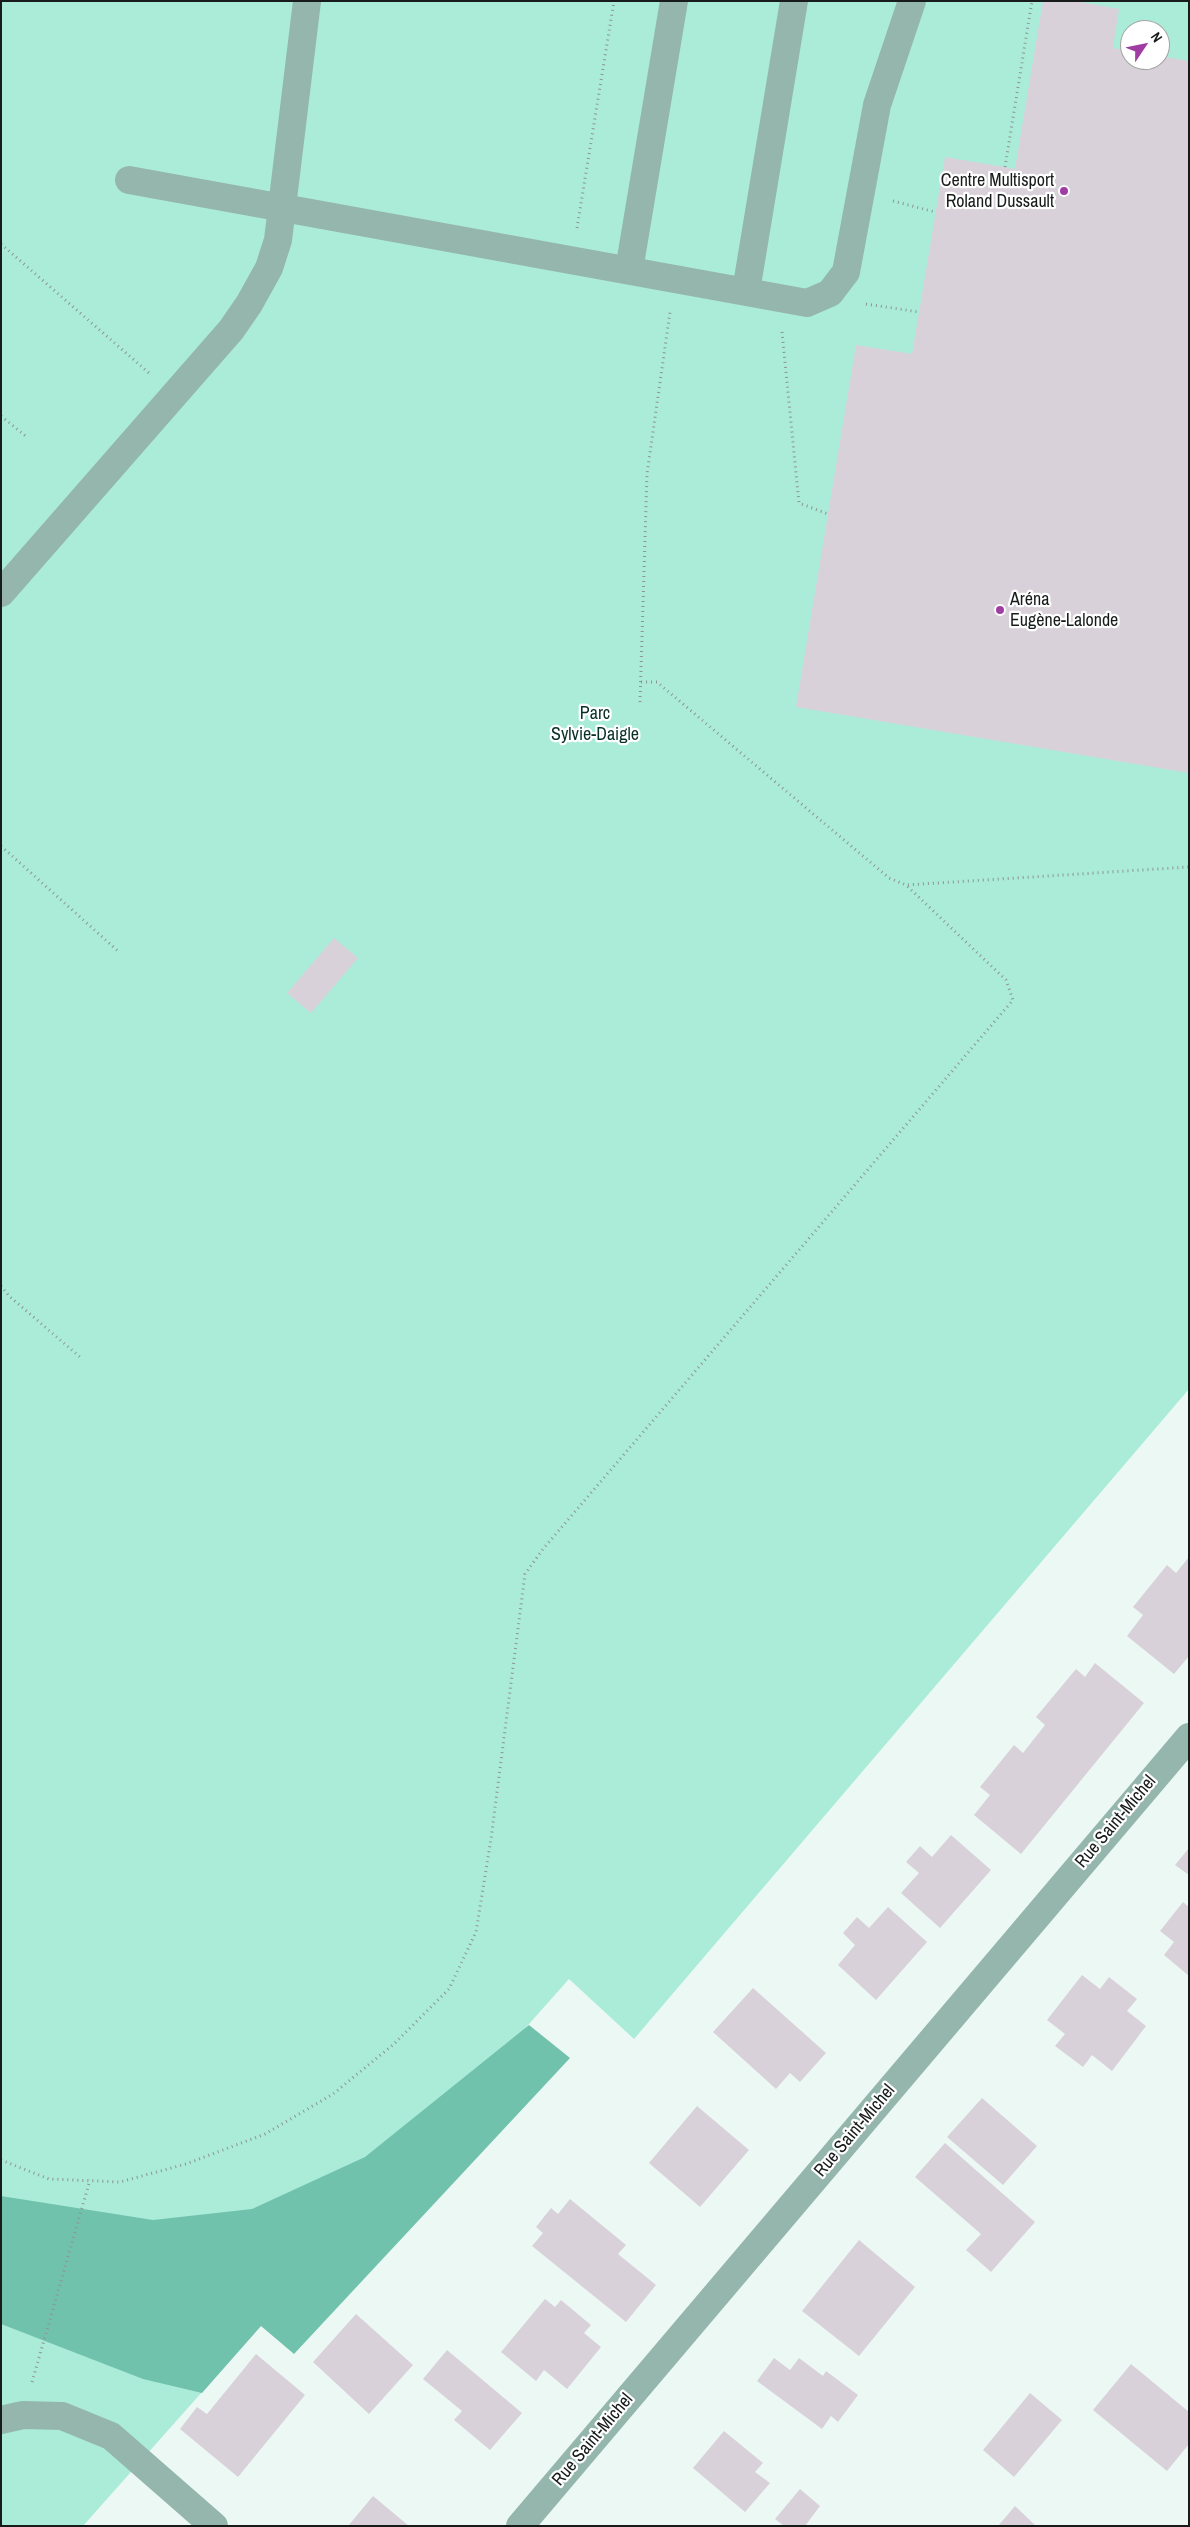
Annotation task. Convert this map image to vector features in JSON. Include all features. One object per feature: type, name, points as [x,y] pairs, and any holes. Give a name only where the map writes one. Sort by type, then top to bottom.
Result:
[{"type":"street","points":[[1,593],[231,330],[249,304],[269,268],[278,240],[307,1]]},
{"type":"street","points":[[629,270],[674,1]]},
{"type":"street","points":[[746,291],[794,1]]},
{"type":"street","points":[[129,180],[807,302],[830,293],[846,272],[877,105],[912,1]]},
{"type":"street","name":"Rue Saint-Michel","points":[[520,2526],[1189,1737]]},
{"type":"street","points":[[12,2418],[62,2416],[112,2436],[214,2526]]},
{"type":"path","points":[[571,260],[614,1]]},
{"type":"path","points":[[1005,167],[1032,1]]},
{"type":"path","points":[[861,192],[935,212]]},
{"type":"path","points":[[1,244],[174,395]]},
{"type":"path","points":[[640,702],[647,474],[675,279]]},
{"type":"path","points":[[835,286],[862,303],[919,312]]},
{"type":"path","points":[[779,297],[799,503],[828,514]]},
{"type":"path","points":[[1,416],[28,438]]},
{"type":"path","points":[[1,2160],[49,2179],[120,2182],[186,2164],[265,2134],[333,2094],[394,2044],[449,1989],[476,1932],[492,1838],[525,1574],[543,1549],[1013,1000],[1006,980],[906,885],[889,878],[657,682],[641,682]]},
{"type":"path","points":[[1,846],[119,952]]},
{"type":"path","points":[[906,885],[1189,868]]},
{"type":"path","points":[[1,1286],[9,1296],[80,1357]]},
{"type":"path","points":[[12,2418],[90,2180]]},
{"type":"green space","name":"Parc Sylvie-Daigle","points":[[1,1],[1189,1],[1189,1389],[634,2039],[569,1979],[83,2526],[1,2526]]},
{"type":"green space","points":[[529,2025],[570,2058],[294,2354],[261,2326],[202,2393],[143,2379],[1,2324],[1,2196],[153,2220],[252,2209],[365,2157]]},
{"type":"building","name":"Aréna Eugène-Lalonde","points":[[1043,1],[1075,1],[1119,9],[1113,48],[1120,49],[1120,70],[1170,70],[1170,58],[1189,61],[1189,773],[796,707],[856,345],[912,354],[945,157],[1015,169]]},
{"type":"building","points":[[334,938],[358,958],[311,1013],[287,993]]},
{"type":"building","points":[[1189,1557],[1189,1656],[1174,1674],[1127,1636],[1143,1615],[1133,1607],[1167,1565],[1176,1573]]},
{"type":"building","points":[[1095,1663],[1144,1703],[1021,1854],[974,1815],[990,1795],[980,1787],[1014,1745],[1023,1753],[1045,1725],[1036,1717],[1076,1669],[1085,1677]]},
{"type":"building","points":[[951,1835],[991,1870],[940,1928],[901,1893],[919,1873],[906,1862],[920,1846],[932,1857]]},
{"type":"building","points":[[1189,1848],[1189,1875],[1175,1865]]},
{"type":"building","points":[[1183,1902],[1189,1907],[1189,1976],[1164,1955],[1174,1942],[1160,1931]]},
{"type":"building","points":[[888,1907],[927,1942],[876,2000],[838,1965],[855,1945],[843,1933],[857,1917],[869,1928]]},
{"type":"building","points":[[1082,1975],[1100,1989],[1109,1977],[1137,1999],[1127,2011],[1146,2026],[1112,2071],[1092,2055],[1083,2067],[1055,2046],[1065,2034],[1047,2020]]},
{"type":"building","points":[[753,1988],[826,2053],[800,2082],[790,2073],[776,2089],[713,2032]]},
{"type":"building","points":[[982,2098],[1037,2146],[1003,2185],[947,2137]]},
{"type":"building","points":[[697,2106],[749,2150],[700,2207],[649,2163]]},
{"type":"building","points":[[945,2143],[1035,2222],[991,2272],[966,2250],[981,2234],[915,2177]]},
{"type":"building","points":[[570,2199],[626,2245],[618,2254],[656,2285],[626,2322],[532,2246],[543,2233],[536,2227],[551,2208],[558,2214]]},
{"type":"building","points":[[859,2240],[915,2287],[859,2356],[802,2311]]},
{"type":"building","points":[[545,2299],[555,2307],[561,2300],[591,2325],[584,2333],[601,2347],[567,2389],[544,2370],[536,2381],[501,2352]]},
{"type":"building","points":[[356,2314],[413,2365],[369,2414],[313,2362]]},
{"type":"building","points":[[447,2350],[522,2413],[490,2450],[454,2420],[462,2411],[423,2379]]},
{"type":"building","points":[[256,2354],[305,2395],[238,2477],[180,2429],[197,2407],[207,2414]]},
{"type":"building","points":[[774,2358],[790,2370],[799,2358],[823,2376],[826,2371],[858,2395],[838,2422],[831,2416],[822,2429],[757,2381]]},
{"type":"building","points":[[1131,2364],[1189,2412],[1189,2444],[1167,2471],[1093,2410]]},
{"type":"building","points":[[1030,2393],[1062,2420],[1014,2477],[983,2450]]},
{"type":"building","points":[[724,2431],[763,2463],[755,2472],[770,2483],[745,2512],[693,2468]]},
{"type":"building","points":[[800,2489],[820,2506],[805,2526],[784,2526],[775,2519]]},
{"type":"building","points":[[373,2496],[409,2526],[348,2526]]},
{"type":"building","points":[[1015,2506],[1036,2526],[998,2526]]},
{"type":"place","name":"Centre Multisport Roland Dussault","points":[[1064,191]]},
{"type":"place","name":"Aréna Eugène-Lalonde","points":[[1000,610]]}]
